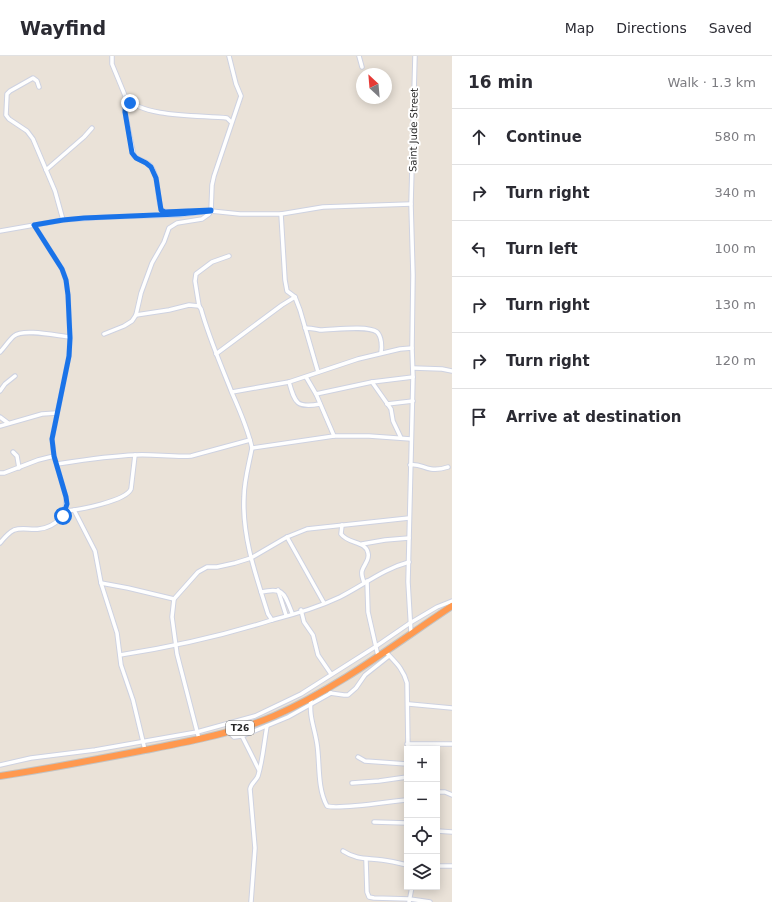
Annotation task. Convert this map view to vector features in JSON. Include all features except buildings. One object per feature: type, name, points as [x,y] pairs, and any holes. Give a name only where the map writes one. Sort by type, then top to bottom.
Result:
[{"type":"highway","name":"T26","points":[[0,776],[68,765],[199,739],[229,732],[275,715],[311,701],[321,692],[378,656],[387,654],[411,633],[452,606]]},
{"type":"street","points":[[112,56],[112,64],[126,98],[130,103],[154,111],[176,115],[227,118],[231,122]]},
{"type":"street","points":[[104,334],[124,326],[132,321],[136,315],[141,293],[152,263],[164,242],[169,228],[178,223],[206,217],[211,211],[212,185],[214,176],[241,96],[236,84],[229,56]]},
{"type":"street","points":[[359,56],[362,67]]},
{"type":"street","name":"Saint Jude Street","points":[[411,633],[408,598],[413,377],[411,204],[415,56]]},
{"type":"street","points":[[39,87],[37,81],[33,78],[10,91],[7,94],[6,99],[6,114],[9,119],[30,134],[46,170],[63,220]]},
{"type":"street","points":[[126,98],[125,112],[132,153],[136,158],[151,167],[156,178],[161,210],[165,212],[211,211],[240,214],[281,214],[323,207],[411,204]]},
{"type":"street","points":[[46,170],[92,128]]},
{"type":"street","points":[[0,231],[63,220],[211,211]]},
{"type":"street","points":[[281,214],[285,280],[287,290],[295,297],[318,372]]},
{"type":"street","points":[[0,543],[10,532],[14,530],[26,528],[38,529],[54,524],[59,520],[65,511],[67,504],[54,456],[52,433],[69,356],[70,338],[68,295],[64,274],[34,225]]},
{"type":"street","points":[[229,256],[212,262],[196,274],[195,281],[199,306],[216,354],[246,426],[252,448],[244,497],[245,521],[251,558],[268,614],[272,620]]},
{"type":"street","points":[[216,354],[295,297]]},
{"type":"street","points":[[136,315],[169,310],[188,305],[199,306]]},
{"type":"street","points":[[305,328],[319,330],[355,328],[369,329],[378,334],[381,341],[381,353]]},
{"type":"street","points":[[0,352],[13,336],[18,333],[31,333],[70,338]]},
{"type":"street","points":[[232,392],[290,382],[381,353],[412,348]]},
{"type":"street","points":[[413,368],[442,369],[452,371]]},
{"type":"street","points":[[0,391],[5,384],[15,376]]},
{"type":"street","points":[[306,376],[316,394],[334,436]]},
{"type":"street","points":[[316,394],[372,382],[413,377]]},
{"type":"street","points":[[290,382],[293,397],[297,403],[302,405],[320,404]]},
{"type":"street","points":[[372,382],[391,409],[393,421],[401,438]]},
{"type":"street","points":[[387,404],[412,401]]},
{"type":"street","points":[[0,426],[47,413],[57,413]]},
{"type":"street","points":[[0,417],[8,423]]},
{"type":"street","points":[[252,448],[334,436],[369,436],[411,439]]},
{"type":"street","points":[[57,464],[110,456],[191,456],[250,440]]},
{"type":"street","points":[[13,452],[17,456],[18,468]]},
{"type":"street","points":[[65,511],[118,499],[130,492],[135,455]]},
{"type":"street","points":[[0,472],[4,473],[38,460],[54,456]]},
{"type":"street","points":[[410,465],[417,464],[437,470],[448,467]]},
{"type":"street","points":[[74,510],[95,551],[101,583],[117,633],[121,665],[145,750]]},
{"type":"street","points":[[199,739],[176,646],[172,617],[174,599],[198,572],[203,569],[235,563],[251,558],[287,537],[307,529],[409,518]]},
{"type":"street","points":[[342,526],[341,534],[344,537],[352,542],[362,544],[409,538]]},
{"type":"street","points":[[287,537],[324,603]]},
{"type":"street","points":[[362,544],[366,548],[369,555],[369,559],[362,571],[365,582],[368,612],[378,656]]},
{"type":"street","points":[[120,655],[176,646],[223,635],[272,620],[340,597],[388,570],[409,562]]},
{"type":"street","points":[[101,583],[174,599]]},
{"type":"street","points":[[261,592],[278,590],[286,597],[292,613]]},
{"type":"street","points":[[278,590],[286,615]]},
{"type":"street","points":[[0,765],[31,758],[95,750],[197,732],[255,716],[301,694],[410,623],[437,607],[452,601]]},
{"type":"street","points":[[301,610],[304,622],[313,635],[318,655],[331,674]]},
{"type":"street","points":[[321,692],[348,695],[356,688],[365,675],[387,654],[402,669],[408,683],[407,746]]},
{"type":"street","points":[[229,732],[234,737],[242,736],[288,717],[311,701],[331,693]]},
{"type":"street","points":[[311,701],[310,716],[318,745],[321,785],[327,806],[353,806],[404,800]]},
{"type":"street","points":[[408,704],[452,708]]},
{"type":"street","points":[[251,902],[256,848],[250,789],[257,777],[265,748],[267,726]]},
{"type":"street","points":[[242,736],[259,770]]},
{"type":"street","points":[[422,746],[452,744]]},
{"type":"street","points":[[358,757],[365,761],[404,764]]},
{"type":"street","points":[[352,783],[404,777]]},
{"type":"street","points":[[440,792],[445,792],[452,795]]},
{"type":"street","points":[[374,822],[404,823]]},
{"type":"street","points":[[440,831],[452,832]]},
{"type":"street","points":[[343,851],[355,857],[366,860],[390,861],[404,864]]},
{"type":"street","points":[[366,860],[367,892],[369,897],[430,902]]},
{"type":"street","points":[[440,866],[452,866]]},
{"type":"street","points":[[409,900],[411,890]]},
{"type":"route","points":[[63,516],[67,504],[54,456],[52,433],[62,396],[70,350],[70,315],[64,274],[34,225],[84,218],[206,213],[211,211],[165,212],[161,210],[156,178],[150,165],[136,158],[132,153],[125,112],[126,98],[130,103]]}]
